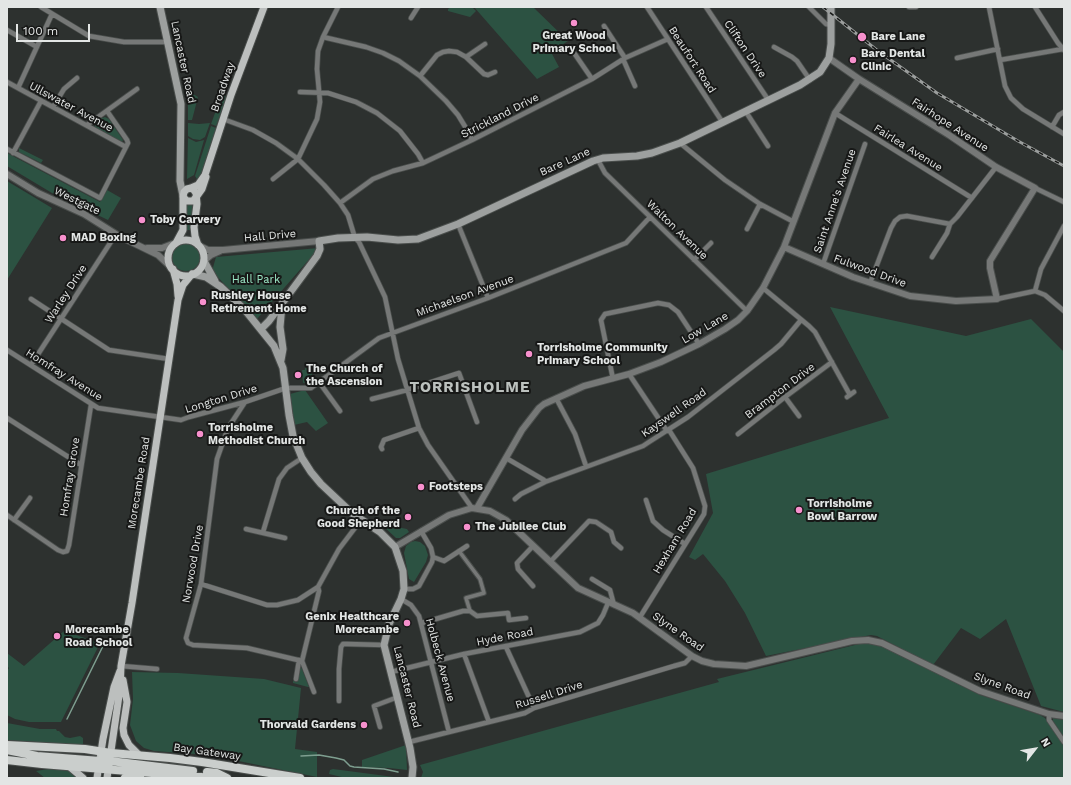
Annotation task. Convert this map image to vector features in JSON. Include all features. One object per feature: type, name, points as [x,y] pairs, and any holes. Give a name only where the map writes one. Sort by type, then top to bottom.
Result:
[{"type":"highway","points":[[7,745],[100,758],[109,766],[217,773],[227,778]]},
{"type":"highway","points":[[7,750],[38,756],[100,758],[109,766],[174,775],[213,778]]},
{"type":"highway","name":"Bay Gateway","points":[[109,766],[139,755],[202,762],[300,778]]},
{"type":"highway","points":[[7,760],[70,767],[100,758]]},
{"type":"highway","points":[[125,778],[133,776],[160,778],[174,775]]},
{"type":"main road","name":"Lancaster Road","points":[[160,7],[182,104],[182,169],[180,184],[183,197],[182,230],[176,243]]},
{"type":"main road","name":"Broadway","points":[[191,188],[198,185],[205,175],[223,119],[264,7]]},
{"type":"main road","points":[[829,58],[831,44],[831,7]]},
{"type":"main road","name":"Bare Lane","points":[[319,241],[367,237],[408,240],[418,239],[458,224],[598,160],[645,155],[680,143],[810,80],[820,72],[829,58]]},
{"type":"main road","name":"Lancaster Road","points":[[182,169],[185,182],[191,188]]},
{"type":"main road","name":"Broadway","points":[[197,196],[204,186],[206,178],[205,175]]},
{"type":"main road","points":[[197,196],[195,200],[190,202],[183,197],[184,191],[191,188],[195,191],[197,196],[194,232],[203,252],[204,261],[200,268],[192,274],[181,275],[172,269],[168,257],[169,252],[176,243],[186,240],[199,245]]},
{"type":"main road","points":[[261,328],[269,321],[319,253],[319,241]]},
{"type":"main road","name":"Lancaster Road","points":[[204,261],[211,275],[220,287],[261,328],[274,346],[281,360],[293,436],[302,458],[311,472],[321,484],[353,514],[380,532],[395,547],[403,571],[404,589],[389,624],[384,645],[409,742],[413,767],[412,778]]},
{"type":"main road","name":"Morecambe Road","points":[[172,269],[177,284],[178,300]]},
{"type":"main road","name":"Lancaster Road","points":[[192,274],[206,277],[220,287]]},
{"type":"main road","name":"Morecambe Road","points":[[109,766],[121,670],[178,300],[183,285],[192,274]]},
{"type":"main road","points":[[281,360],[283,349],[280,327],[282,303]]},
{"type":"main road","points":[[121,670],[127,702],[123,728],[124,735],[129,745],[139,755]]},
{"type":"main road","name":"Morecambe Road","points":[[97,778],[114,687],[121,670]]},
{"type":"main road","points":[[70,767],[83,778]]},
{"type":"street","points":[[41,7],[89,36],[124,42],[168,42]]},
{"type":"street","points":[[273,179],[298,159],[317,119],[320,92],[317,69],[318,51],[323,37],[338,7]]},
{"type":"street","points":[[411,18],[418,7]]},
{"type":"street","name":"Beaufort Road","points":[[646,7],[723,123]]},
{"type":"street","name":"Clifton Drive","points":[[706,7],[769,101]]},
{"type":"street","points":[[808,7],[826,24],[831,25]]},
{"type":"street","points":[[909,7],[916,7]]},
{"type":"street","points":[[989,7],[1005,86],[1011,98],[1023,109],[1064,134]]},
{"type":"street","points":[[1000,60],[1064,49],[1035,7]]},
{"type":"street","points":[[18,88],[52,14]]},
{"type":"street","points":[[604,26],[624,58],[635,86]]},
{"type":"street","points":[[7,30],[37,47]]},
{"type":"street","points":[[323,37],[366,47],[384,53],[399,61],[420,76],[446,102],[458,115],[472,140]]},
{"type":"street","name":"Strickland Drive","points":[[340,203],[373,179],[393,171],[423,163],[472,140],[592,79],[624,58],[668,39]]},
{"type":"street","points":[[466,57],[485,44]]},
{"type":"street","points":[[570,47],[592,79]]},
{"type":"street","points":[[774,47],[797,61],[810,80]]},
{"type":"street","points":[[957,58],[998,50]]},
{"type":"street","points":[[420,76],[437,55],[449,51],[457,52],[466,57],[484,74],[488,75],[495,72]]},
{"type":"street","name":"Fairhope Avenue","points":[[829,58],[996,167],[1064,202]]},
{"type":"street","points":[[54,107],[64,89],[77,78]]},
{"type":"street","name":"Low Lane","points":[[474,508],[522,430],[539,408],[544,404],[584,386],[613,379],[653,366],[699,344],[725,329],[738,320],[747,311],[763,288],[784,247],[835,113],[859,79]]},
{"type":"street","name":"Ullswater Avenue","points":[[7,82],[126,147]]},
{"type":"street","points":[[88,125],[137,89]]},
{"type":"street","points":[[300,92],[328,93],[356,102],[377,113],[400,130],[423,163]]},
{"type":"street","points":[[14,153],[41,101]]},
{"type":"street","points":[[7,149],[100,198],[126,147],[127,140],[107,111]]},
{"type":"street","points":[[746,112],[768,146]]},
{"type":"street","points":[[1052,127],[1059,115],[1064,112]]},
{"type":"street","name":"Fairlea Avenue","points":[[835,113],[972,198]]},
{"type":"street","points":[[223,119],[253,130],[276,143],[298,159],[340,203],[351,223],[355,238],[359,242],[385,296],[398,360],[419,428],[428,445],[474,508],[449,515],[395,547]]},
{"type":"street","points":[[680,143],[725,180],[760,204],[794,222]]},
{"type":"street","name":"Saint Anne's Avenue","points":[[823,264],[865,144]]},
{"type":"street","name":"Walton Avenue","points":[[598,160],[605,173],[747,311]]},
{"type":"street","points":[[932,257],[947,233],[950,224],[996,167]]},
{"type":"street","name":"Westgate","points":[[7,174],[38,193],[84,214],[116,234],[162,258],[172,269]]},
{"type":"street","points":[[997,299],[990,268],[990,261],[1035,188]]},
{"type":"street","points":[[747,228],[760,204]]},
{"type":"street","name":"Michaelson Avenue","points":[[286,388],[310,388],[379,338],[393,332],[488,298],[626,243],[650,216]]},
{"type":"street","points":[[870,283],[891,228],[895,221],[900,217],[907,216],[950,224]]},
{"type":"street","points":[[458,224],[488,298]]},
{"type":"street","points":[[1064,226],[1041,269],[1035,291],[1045,295],[1064,311]]},
{"type":"street","name":"Warley Drive","points":[[31,365],[116,234]]},
{"type":"street","name":"Hall Drive","points":[[199,245],[208,250],[223,250],[319,241]]},
{"type":"street","name":"Westgate","points":[[138,246],[160,249],[176,243]]},
{"type":"street","points":[[694,260],[711,243]]},
{"type":"street","name":"Fulwood Drive","points":[[784,247],[870,283],[910,296],[956,301],[997,299],[1035,291]]},
{"type":"street","name":"Hall Drive","points":[[204,261],[213,254],[223,250]]},
{"type":"street","points":[[763,288],[815,332],[851,395]]},
{"type":"street","points":[[31,299],[109,350],[169,359]]},
{"type":"street","points":[[613,379],[601,320],[605,314],[658,303],[669,305],[678,312],[699,344]]},
{"type":"street","name":"Kayswell Road","points":[[515,499],[520,494],[545,482],[643,446],[688,417],[774,350],[801,320]]},
{"type":"street","name":"Homfray Avenue","points":[[7,350],[91,405],[104,410],[160,417]]},
{"type":"street","name":"Brampton Drive","points":[[738,434],[832,362]]},
{"type":"street","points":[[372,399],[407,390],[459,373],[477,422]]},
{"type":"street","name":"Hexham Road","points":[[629,374],[693,468],[705,506],[704,514],[640,617]]},
{"type":"street","points":[[319,382],[340,410]]},
{"type":"street","name":"Longton Drive","points":[[160,417],[181,420],[286,388]]},
{"type":"street","points":[[785,397],[799,416]]},
{"type":"street","points":[[556,398],[575,434],[586,466]]},
{"type":"street","name":"Norwood Drive","points":[[244,402],[228,428],[217,459],[201,584],[186,638],[188,643],[193,645],[247,648],[301,661]]},
{"type":"street","name":"Homfray Grove","points":[[14,520],[58,550],[65,552],[69,545],[91,405]]},
{"type":"street","points":[[7,418],[81,465]]},
{"type":"street","points":[[382,450],[381,447],[384,440],[419,428]]},
{"type":"street","points":[[263,532],[279,478],[287,468],[302,458]]},
{"type":"street","points":[[506,458],[545,482]]},
{"type":"street","points":[[7,516],[14,520],[30,498]]},
{"type":"street","points":[[646,500],[653,521],[663,530],[685,544]]},
{"type":"street","name":"Slyne Road","points":[[474,508],[490,511],[502,517],[578,588],[611,604],[624,608],[640,617],[692,656],[714,664],[746,666],[852,641],[868,640],[882,643],[980,691],[1049,714],[1064,716]]},
{"type":"street","points":[[201,584],[267,605],[287,604],[298,600],[318,587],[339,549],[361,520]]},
{"type":"street","points":[[550,562],[589,521],[596,522],[611,532],[614,542],[621,548]]},
{"type":"street","points":[[246,529],[285,538]]},
{"type":"street","points":[[404,589],[412,589],[419,586],[432,562],[432,548],[420,531]]},
{"type":"street","points":[[433,557],[444,561],[467,546]]},
{"type":"street","points":[[533,546],[517,563],[518,569],[533,586]]},
{"type":"street","points":[[459,551],[480,579],[484,593],[466,598],[470,611]]},
{"type":"street","points":[[592,578],[610,590],[611,604]]},
{"type":"street","points":[[296,679],[320,591],[318,587]]},
{"type":"street","name":"Holbeck Avenue","points":[[401,599],[414,608],[422,623],[449,732]]},
{"type":"street","name":"Hyde Road","points":[[392,672],[464,654],[580,632],[598,623],[611,604]]},
{"type":"street","points":[[422,623],[463,611],[470,611],[477,616],[508,613],[509,620],[526,618]]},
{"type":"street","points":[[339,701],[339,669],[341,647],[343,644],[384,645]]},
{"type":"street","points":[[506,647],[534,708]]},
{"type":"street","points":[[464,654],[489,722]]},
{"type":"street","name":"Russell Drive","points":[[409,742],[525,713],[534,708],[684,663],[692,656]]},
{"type":"street","points":[[301,661],[314,692]]},
{"type":"street","points":[[121,670],[157,670]]},
{"type":"street","points":[[380,727],[374,706],[398,697]]},
{"type":"street","points":[[1049,714],[1049,720],[1064,742]]},
{"type":"green space","points":[[451,7],[472,7],[476,11],[470,17],[448,11]]},
{"type":"green space","points":[[474,7],[533,7],[568,41],[551,52],[559,67],[537,79]]},
{"type":"green space","points":[[191,80],[188,91],[198,97],[192,120],[188,120],[188,106],[184,81]]},
{"type":"green space","points":[[222,94],[225,95],[226,99],[216,126],[211,124]]},
{"type":"green space","points":[[105,117],[109,119],[123,140],[122,142],[95,127],[95,123],[99,119]]},
{"type":"green space","points":[[188,123],[210,123],[205,137],[200,140],[193,139],[188,136]]},
{"type":"green space","points":[[211,126],[216,128],[198,181],[195,176]]},
{"type":"green space","points":[[188,138],[196,142],[204,140],[194,175],[187,179]]},
{"type":"green space","points":[[19,148],[43,160],[41,163],[19,152]]},
{"type":"green space","points":[[7,153],[100,202],[107,190],[121,198],[108,220],[52,193],[7,166]]},
{"type":"green space","points":[[7,181],[52,208],[7,280]]},
{"type":"green space","points":[[186,205],[193,205],[191,230],[185,230]]},
{"type":"green space","points":[[186,243],[196,247],[200,257],[196,267],[186,271],[176,267],[172,257],[176,247]]},
{"type":"green space","name":"Hall Park","points":[[319,248],[257,319],[212,271],[216,257]]},
{"type":"green space","points":[[830,307],[966,336],[1031,319],[1064,352],[1064,712],[1041,706],[1006,619],[980,639],[961,628],[933,665],[877,636],[871,635],[766,656],[745,613],[725,581],[703,554],[695,560],[689,557],[713,513],[706,474],[889,418]]},
{"type":"green space","points":[[305,368],[311,369],[313,380],[303,383],[302,370],[305,370]]},
{"type":"green space","points":[[305,390],[328,423],[316,431],[307,422],[294,425],[290,394]]},
{"type":"green space","points":[[382,524],[407,529],[409,532],[400,538],[396,538]]},
{"type":"green space","points":[[415,541],[420,542],[425,546],[428,555],[426,562],[414,582],[409,579],[404,553],[406,546]]},
{"type":"green space","points":[[64,631],[100,643],[61,722],[29,722],[15,719],[7,715],[7,671],[9,668],[7,666],[7,653],[24,666]]},
{"type":"green space","points":[[863,643],[881,646],[980,695],[1045,718],[1064,746],[1064,777],[421,778],[423,772],[420,765],[719,682],[717,679]]},
{"type":"green space","points":[[300,664],[309,687],[293,683],[293,681],[297,681]]},
{"type":"green space","points":[[132,672],[178,673],[264,679],[301,688],[295,749],[317,752],[317,777],[209,755],[154,751],[144,748],[136,741],[130,725],[133,699]]},
{"type":"green space","points":[[1053,718],[1064,720],[1064,737],[1053,721]]},
{"type":"green space","points":[[7,723],[40,729],[56,729],[65,737],[70,738],[80,736],[83,738],[83,745],[7,740]]},
{"type":"green space","points":[[406,745],[407,770],[362,767],[362,760]]},
{"type":"green space","points":[[55,768],[72,771],[81,778],[45,778],[36,771]]},
{"type":"green space","points":[[333,769],[397,778],[346,778],[329,774],[330,770]]},
{"type":"waterway","points":[[67,719],[104,644]]},
{"type":"waterway","points":[[301,756],[319,755],[344,760],[350,766],[354,767],[384,769],[398,772]]},
{"type":"railway","points":[[823,7],[878,51],[937,93],[1018,141],[1064,166]]},
{"type":"place","name":"Great Wood Primary School","points":[[574,23]]},
{"type":"place","name":"Bare Lane","points":[[862,37]]},
{"type":"place","name":"Bare Dental Clinic","points":[[853,60]]},
{"type":"place","name":"Toby Carvery","points":[[142,220]]},
{"type":"place","name":"MAD Boxing","points":[[63,238]]},
{"type":"place","name":"Rushley House Retirement Home","points":[[203,302]]},
{"type":"place","name":"Torrisholme Community Primary School","points":[[529,354]]},
{"type":"place","name":"The Church of the Ascension","points":[[298,375]]},
{"type":"place","name":"Torrisholme Methodist Church","points":[[200,434]]},
{"type":"place","name":"Footsteps","points":[[421,487]]},
{"type":"place","name":"Torrisholme Bowl Barrow","points":[[799,510]]},
{"type":"place","name":"Church of the Good Shepherd","points":[[408,517]]},
{"type":"place","name":"The Jubilee Club","points":[[467,527]]},
{"type":"place","name":"Genix Healthcare Morecambe","points":[[407,623]]},
{"type":"place","name":"Morecambe Road School","points":[[57,636]]},
{"type":"place","name":"Thorvald Gardens","points":[[364,725]]},
{"type":"district","name":"TORRISHOLME","points":[[470,388]]}]
